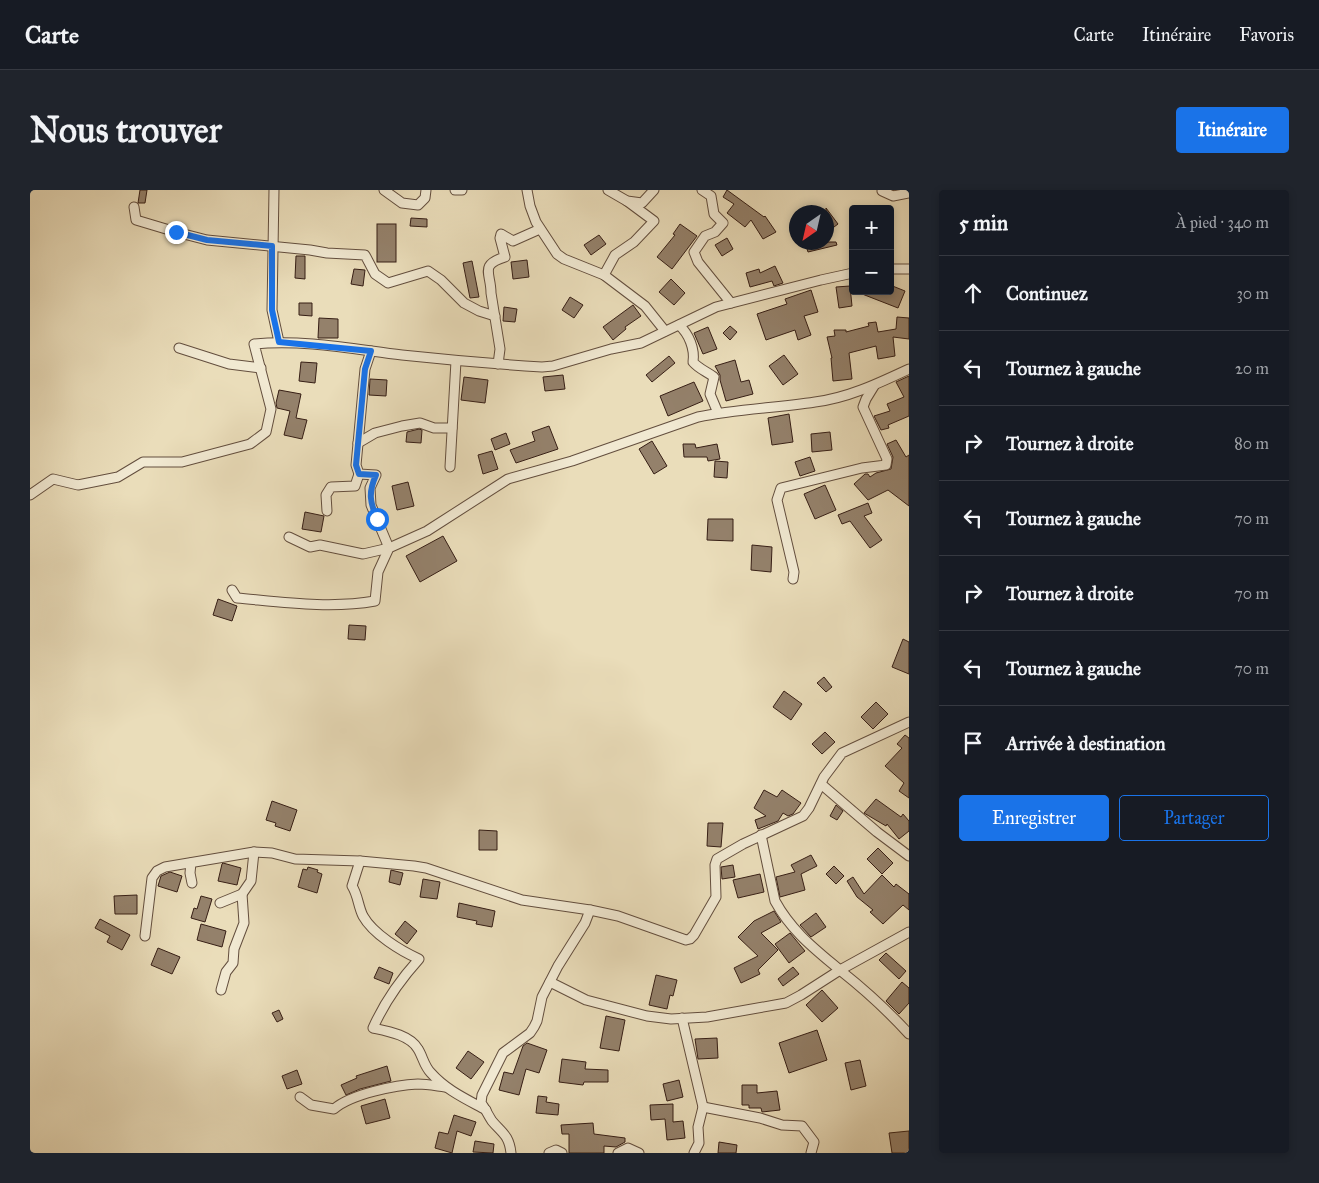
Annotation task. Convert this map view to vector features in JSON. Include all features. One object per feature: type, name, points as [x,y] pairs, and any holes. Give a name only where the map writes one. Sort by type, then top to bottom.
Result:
[{"type":"street","points":[[274,190],[272,310],[279,342]]},
{"type":"street","points":[[384,190],[402,203],[418,205],[425,198],[426,190]]},
{"type":"street","points":[[455,190],[462,190]]},
{"type":"street","points":[[527,190],[530,206],[540,229],[557,254],[564,259],[604,275],[645,306],[665,331]]},
{"type":"street","points":[[604,275],[615,255],[634,242],[654,221],[608,190]]},
{"type":"street","points":[[627,201],[642,203],[654,190]]},
{"type":"street","points":[[702,190],[711,196],[714,214],[723,223],[716,232],[705,236],[694,252],[698,262],[731,303]]},
{"type":"street","points":[[883,190],[893,196],[909,193]]},
{"type":"street","points":[[134,207],[136,220],[207,240],[327,253],[365,255],[375,274],[388,283],[428,271],[464,302],[479,311],[495,316]]},
{"type":"street","points":[[498,364],[500,349],[491,284],[487,273],[489,265],[496,260],[506,257],[500,238],[501,234],[513,241],[540,229]]},
{"type":"street","points":[[894,270],[909,269]]},
{"type":"street","points":[[30,495],[53,479],[78,485],[118,477],[143,462],[182,462],[250,444],[266,432],[271,409],[262,368],[254,344],[279,342],[456,361],[542,367],[553,366],[611,349],[642,343],[703,312],[731,303],[849,275]]},
{"type":"street","points":[[679,325],[686,332],[695,353],[693,362],[700,369],[714,376],[710,394],[718,413]]},
{"type":"street","points":[[179,348],[230,364],[262,368]]},
{"type":"street","points":[[327,511],[326,495],[331,487],[354,486],[359,474],[356,465],[365,369],[371,351]]},
{"type":"street","points":[[450,467],[456,361]]},
{"type":"street","points":[[289,537],[310,547],[320,545],[363,554],[389,548],[427,531],[508,479],[572,461],[698,418],[718,413],[815,403],[874,386],[909,370]]},
{"type":"street","points":[[793,579],[794,572],[777,500],[778,494],[781,488],[862,468],[886,465],[887,459],[863,407],[874,386]]},
{"type":"street","points":[[358,443],[374,433],[420,423],[434,428],[452,428]]},
{"type":"street","points":[[232,590],[237,598],[298,603],[356,605],[375,601],[378,572],[389,548],[371,505],[370,488],[376,475],[359,474]]},
{"type":"street","points":[[145,936],[154,874],[164,867],[254,852],[272,853],[295,859],[360,860],[426,868],[522,900],[618,916],[686,940],[690,939],[714,900],[716,862],[724,854],[760,835],[803,816],[833,764],[842,753],[909,722]]},
{"type":"street","points":[[821,784],[877,832],[909,856]]},
{"type":"street","points":[[760,835],[775,901],[781,911],[812,948],[840,970],[893,1017],[909,1034]]},
{"type":"street","points":[[221,990],[226,972],[233,963],[234,949],[244,923],[242,894],[250,881],[254,852]]},
{"type":"street","points":[[360,860],[352,886],[356,891],[363,915],[374,930],[403,952],[419,959],[402,978],[380,1012],[373,1028],[391,1032],[414,1043],[426,1066],[446,1088],[486,1110]]},
{"type":"street","points":[[191,863],[190,874],[192,883]]},
{"type":"street","points":[[220,903],[242,894]]},
{"type":"street","points":[[511,1153],[503,1132],[493,1122],[481,1103],[482,1095],[499,1058],[530,1033],[534,1027],[542,997],[558,966],[585,923],[590,910]]},
{"type":"street","points":[[550,982],[586,1000],[647,1016],[671,1019],[707,1017],[786,1002],[909,932]]},
{"type":"street","points":[[682,1018],[703,1107],[698,1127],[699,1143],[694,1153]]},
{"type":"street","points":[[300,1097],[311,1105],[334,1109],[342,1102],[388,1087],[419,1084],[446,1088]]},
{"type":"street","points":[[703,1107],[760,1118],[782,1125],[802,1126],[814,1142],[811,1153]]},
{"type":"street","points":[[618,1153],[628,1148],[640,1153]]},
{"type":"street","points":[[549,1153],[556,1150],[562,1153]]},
{"type":"building","points":[[140,190],[147,190],[145,203],[138,203]]},
{"type":"building","points":[[727,190],[765,216],[776,232],[763,239],[751,220],[745,227],[727,213],[734,204],[723,197]]},
{"type":"building","points":[[411,218],[427,219],[427,227],[410,226]]},
{"type":"building","points":[[834,219],[838,224],[834,227]]},
{"type":"building","points":[[377,224],[396,224],[396,262],[377,262]]},
{"type":"building","points":[[680,224],[697,236],[672,269],[657,257],[675,235],[673,234]]},
{"type":"building","points":[[599,235],[606,244],[591,255],[584,245]]},
{"type":"building","points":[[727,238],[733,249],[722,256],[715,245]]},
{"type":"building","points":[[296,256],[305,256],[305,279],[295,278]]},
{"type":"building","points":[[527,260],[529,277],[513,279],[511,262]]},
{"type":"building","points":[[472,261],[479,297],[470,298],[463,263]]},
{"type":"building","points":[[775,266],[783,283],[774,286],[772,281],[750,287],[746,273],[759,269],[760,273]]},
{"type":"building","points":[[354,269],[365,270],[363,286],[351,284]]},
{"type":"building","points":[[671,279],[685,293],[674,305],[659,292]]},
{"type":"building","points":[[849,286],[852,306],[839,308],[836,287]]},
{"type":"building","points":[[894,287],[905,291],[898,308],[865,295],[894,295]]},
{"type":"building","points":[[811,290],[818,312],[804,316],[811,335],[798,340],[795,330],[766,340],[757,314],[787,304],[785,299]]},
{"type":"building","points":[[570,297],[583,305],[574,318],[562,310]]},
{"type":"building","points":[[299,303],[312,303],[312,316],[299,315]]},
{"type":"building","points":[[633,305],[641,316],[625,327],[626,329],[613,340],[603,327]]},
{"type":"building","points":[[504,307],[517,309],[515,322],[503,321]]},
{"type":"building","points":[[897,317],[909,318],[909,339],[893,337],[895,356],[878,359],[876,346],[849,353],[852,379],[833,381],[832,358],[827,337],[835,336],[834,330],[846,330],[846,332],[869,326],[868,323],[876,322],[878,332],[896,329]]},
{"type":"building","points":[[319,318],[338,319],[338,338],[318,338]]},
{"type":"building","points":[[730,326],[737,332],[730,340],[723,333]]},
{"type":"building","points":[[708,327],[717,349],[703,354],[694,333]]},
{"type":"building","points":[[784,355],[798,374],[783,385],[769,366]]},
{"type":"building","points":[[669,356],[675,363],[652,382],[646,375]]},
{"type":"building","points":[[735,360],[741,382],[749,380],[753,394],[726,401],[720,375],[715,366]]},
{"type":"building","points":[[301,362],[317,363],[315,383],[299,381]]},
{"type":"building","points":[[563,375],[565,389],[545,391],[543,377]]},
{"type":"building","points":[[909,376],[909,416],[888,425],[889,428],[881,430],[874,416],[890,411],[887,404],[904,397],[896,382]]},
{"type":"building","points":[[464,377],[488,380],[485,403],[461,400]]},
{"type":"building","points":[[370,379],[387,380],[386,396],[369,395]]},
{"type":"building","points":[[694,382],[703,401],[668,416],[660,396]]},
{"type":"building","points":[[279,390],[301,394],[296,418],[307,420],[302,439],[284,435],[290,411],[277,408],[276,403]]},
{"type":"building","points":[[789,414],[793,442],[772,445],[768,418]]},
{"type":"building","points":[[549,426],[558,449],[516,463],[510,450],[535,441],[532,432]]},
{"type":"building","points":[[422,430],[421,443],[406,442],[407,432]]},
{"type":"building","points":[[830,432],[832,450],[812,452],[811,434]]},
{"type":"building","points":[[506,433],[510,444],[495,450],[491,439]]},
{"type":"building","points":[[896,440],[906,457],[909,455],[909,506],[888,490],[868,500],[854,484],[865,474],[868,474],[870,477],[876,473],[891,469],[893,457],[887,444]]},
{"type":"building","points":[[652,441],[667,466],[654,474],[639,449]]},
{"type":"building","points":[[683,444],[695,444],[696,448],[717,444],[720,459],[708,461],[707,457],[684,457]]},
{"type":"building","points":[[492,451],[498,469],[483,474],[478,455]]},
{"type":"building","points":[[810,457],[815,471],[800,476],[795,462]]},
{"type":"building","points":[[715,461],[728,462],[727,478],[714,477]]},
{"type":"building","points":[[408,482],[414,506],[397,510],[392,486]]},
{"type":"building","points":[[825,485],[836,510],[815,519],[804,494]]},
{"type":"building","points":[[868,503],[872,513],[864,516],[882,540],[870,548],[850,521],[842,524],[838,515]]},
{"type":"building","points":[[305,512],[324,516],[321,532],[302,529]]},
{"type":"building","points":[[708,519],[733,519],[733,541],[707,540]]},
{"type":"building","points":[[443,536],[457,561],[420,582],[406,556]]},
{"type":"building","points":[[752,545],[772,547],[771,572],[751,570]]},
{"type":"building","points":[[218,599],[237,606],[232,621],[213,615]]},
{"type":"building","points":[[349,625],[366,626],[365,640],[348,639]]},
{"type":"building","points":[[903,639],[909,642],[909,674],[892,667]]},
{"type":"building","points":[[824,677],[832,687],[826,692],[817,683]]},
{"type":"building","points":[[784,691],[802,704],[791,720],[773,707]]},
{"type":"building","points":[[876,702],[888,714],[873,729],[861,717]]},
{"type":"building","points":[[825,732],[835,742],[822,754],[812,744]]},
{"type":"building","points":[[905,735],[909,738],[909,798],[899,791],[904,783],[885,766],[902,748],[897,744]]},
{"type":"building","points":[[764,790],[777,797],[782,790],[801,803],[793,814],[788,816],[783,813],[778,821],[758,829],[755,820],[766,816],[754,808]]},
{"type":"building","points":[[876,799],[901,817],[903,814],[909,821],[909,831],[899,839],[887,824],[886,826],[864,813]]},
{"type":"building","points":[[272,801],[297,810],[290,831],[275,826],[276,823],[266,820]]},
{"type":"building","points":[[836,805],[843,811],[837,820],[830,816]]},
{"type":"building","points":[[708,823],[723,823],[721,847],[707,846]]},
{"type":"building","points":[[479,830],[497,831],[497,850],[479,850]]},
{"type":"building","points":[[878,848],[893,863],[882,874],[867,859]]},
{"type":"building","points":[[811,855],[817,866],[801,874],[805,890],[780,897],[776,877],[795,872],[791,865]]},
{"type":"building","points":[[223,863],[241,868],[237,885],[218,881]]},
{"type":"building","points":[[733,865],[735,877],[722,879],[721,867]]},
{"type":"building","points":[[834,866],[844,876],[836,884],[826,874]]},
{"type":"building","points":[[308,867],[318,870],[317,872],[322,874],[317,893],[298,887],[303,869],[307,870]]},
{"type":"building","points":[[391,870],[403,873],[400,885],[389,882]]},
{"type":"building","points":[[170,872],[182,876],[177,892],[158,886],[161,876]]},
{"type":"building","points":[[760,874],[764,892],[738,898],[733,880]]},
{"type":"building","points":[[882,875],[894,887],[896,884],[909,894],[909,910],[903,905],[883,924],[870,912],[873,910],[857,897],[847,881],[853,877],[864,894]]},
{"type":"building","points":[[423,879],[440,882],[437,899],[420,897]]},
{"type":"building","points":[[137,895],[137,914],[115,914],[114,896]]},
{"type":"building","points":[[201,896],[212,899],[205,922],[191,918],[194,908],[197,909]]},
{"type":"building","points":[[459,903],[495,911],[492,927],[476,924],[477,921],[457,917]]},
{"type":"building","points":[[774,911],[781,922],[761,933],[778,950],[758,970],[760,974],[741,983],[734,968],[758,956],[738,937],[754,921]]},
{"type":"building","points":[[816,913],[826,927],[811,937],[800,925]]},
{"type":"building","points":[[100,919],[130,935],[122,950],[107,942],[110,936],[95,928]]},
{"type":"building","points":[[405,921],[417,931],[407,944],[395,934]]},
{"type":"building","points":[[201,924],[226,931],[222,947],[197,940]]},
{"type":"building","points":[[790,933],[805,951],[789,963],[775,944]]},
{"type":"building","points":[[158,948],[180,957],[172,974],[151,965]]},
{"type":"building","points":[[886,953],[906,971],[899,979],[879,960]]},
{"type":"building","points":[[379,967],[393,973],[389,984],[374,978]]},
{"type":"building","points":[[793,967],[799,974],[783,986],[778,979]]},
{"type":"building","points":[[656,975],[677,980],[673,996],[670,995],[667,1009],[649,1005]]},
{"type":"building","points":[[902,982],[909,988],[909,1003],[899,1014],[886,1001]]},
{"type":"building","points":[[822,990],[838,1008],[822,1022],[806,1005]]},
{"type":"building","points":[[279,1010],[283,1019],[277,1022],[272,1013]]},
{"type":"building","points":[[606,1016],[625,1020],[619,1051],[600,1048]]},
{"type":"building","points":[[817,1030],[827,1060],[789,1073],[779,1043]]},
{"type":"building","points":[[717,1038],[718,1058],[698,1059],[695,1039]]},
{"type":"building","points":[[527,1043],[547,1050],[539,1073],[526,1069],[519,1095],[499,1090],[504,1072],[513,1074],[523,1046]]},
{"type":"building","points":[[468,1051],[484,1062],[471,1079],[456,1068]]},
{"type":"building","points":[[562,1059],[586,1062],[585,1069],[608,1070],[608,1082],[584,1082],[583,1085],[559,1082]]},
{"type":"building","points":[[860,1060],[866,1086],[851,1090],[845,1063]]},
{"type":"building","points":[[387,1066],[391,1081],[360,1089],[346,1095],[341,1085],[357,1078],[356,1076]]},
{"type":"building","points":[[297,1070],[302,1084],[287,1089],[282,1076]]},
{"type":"building","points":[[679,1080],[683,1097],[667,1101],[663,1084]]},
{"type":"building","points":[[742,1085],[757,1085],[757,1093],[777,1091],[780,1110],[762,1112],[761,1108],[749,1108],[749,1105],[742,1105]]},
{"type":"building","points":[[538,1096],[547,1097],[546,1102],[559,1104],[558,1115],[536,1113]]},
{"type":"building","points":[[385,1099],[390,1118],[366,1124],[361,1106]]},
{"type":"building","points":[[673,1104],[673,1122],[683,1121],[685,1138],[667,1140],[665,1119],[651,1120],[650,1105]]},
{"type":"building","points":[[454,1115],[476,1122],[471,1136],[457,1131],[452,1153],[435,1148],[439,1132],[448,1134]]},
{"type":"building","points":[[593,1123],[594,1134],[625,1138],[625,1142],[616,1147],[604,1146],[604,1153],[569,1153],[569,1134],[562,1134],[561,1125]]},
{"type":"building","points":[[909,1131],[909,1153],[892,1153],[889,1133]]},
{"type":"building","points":[[475,1141],[494,1144],[493,1153],[473,1152]]},
{"type":"building","points":[[719,1142],[737,1145],[736,1153],[718,1153]]},
{"type":"route","points":[[176,232],[207,240],[272,246],[272,310],[279,342],[371,351],[365,369],[356,465],[359,474],[376,475],[370,488],[371,505],[377,519]]}]
